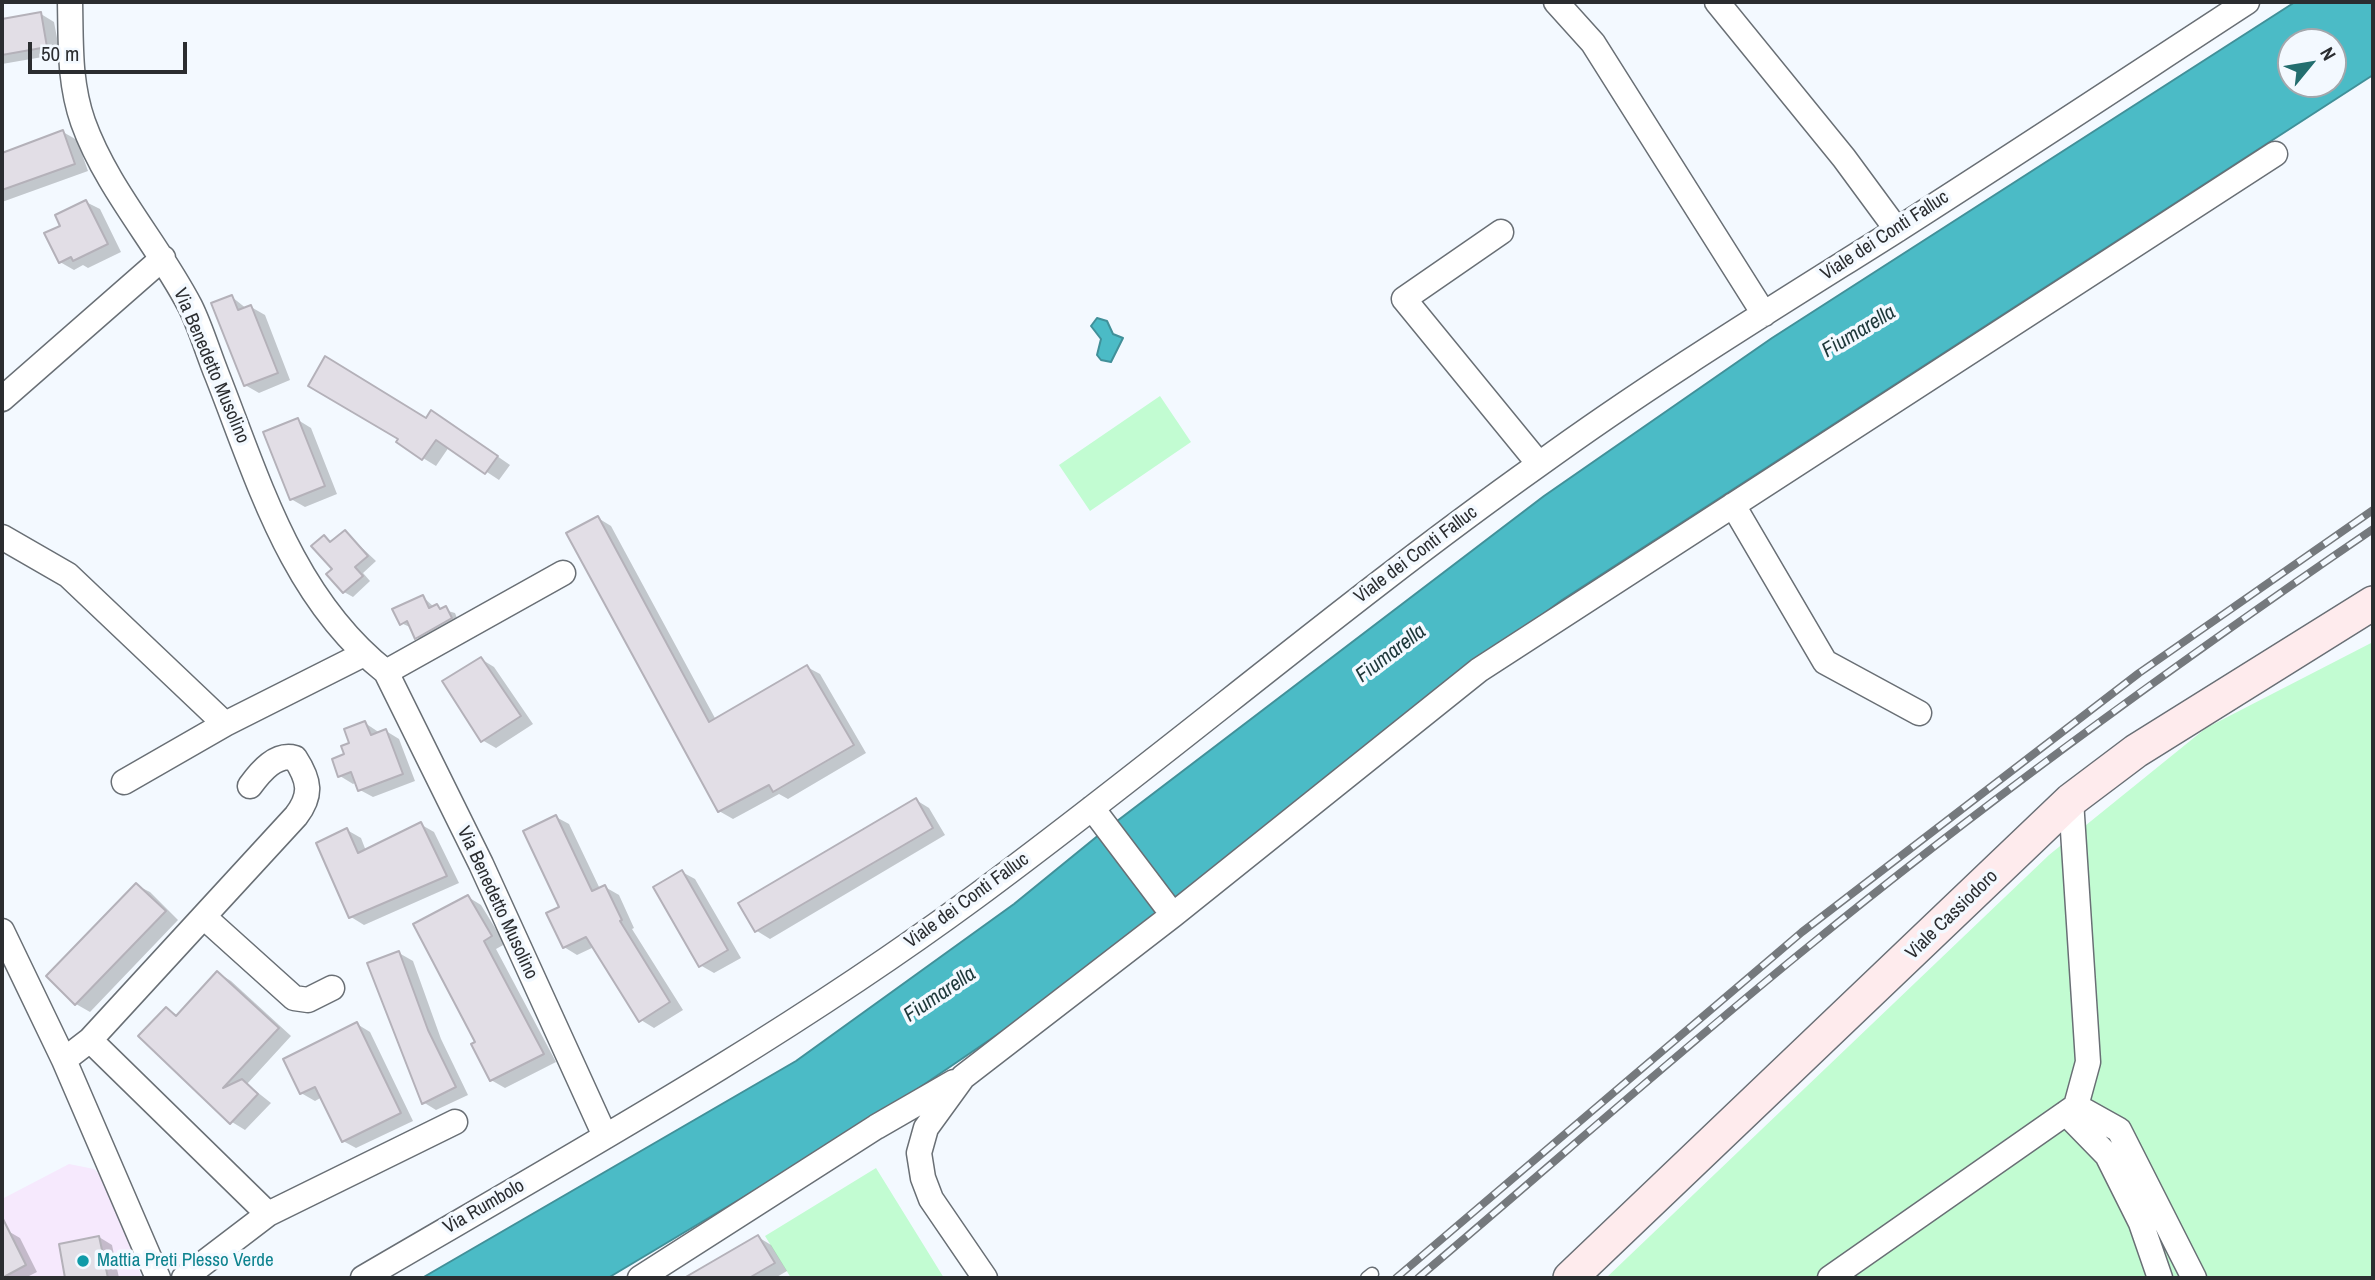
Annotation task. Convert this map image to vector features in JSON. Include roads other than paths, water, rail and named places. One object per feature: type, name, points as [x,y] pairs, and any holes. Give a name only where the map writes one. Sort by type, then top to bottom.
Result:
[{"type":"main road","name":"Viale Cassiodoro","points":[[1570,1278],[2071,800],[2136,751],[2373,603]]},
{"type":"street","name":"Via Benedetto Musolino","points":[[69,2],[71,82],[83,123],[101,162],[163,258],[191,308],[276,525],[298,569],[323,607],[364,654],[386,672],[481,864],[606,1136]]},
{"type":"street","points":[[1556,2],[1593,43],[1764,314]]},
{"type":"street","points":[[1717,2],[1844,158],[1897,230]]},
{"type":"street","name":"Viale dei Conti Falluc","points":[[606,1136],[843,990],[973,899],[1099,817],[1420,551],[1538,464],[1648,388],[1897,230],[2211,12],[2247,2]]},
{"type":"street","points":[[640,1278],[876,1126],[963,1077],[1170,911],[1479,670],[2275,154]]},
{"type":"street","points":[[1501,232],[1404,299],[1538,464]]},
{"type":"street","points":[[2,399],[163,258]]},
{"type":"street","points":[[1733,505],[1825,662],[1919,713]]},
{"type":"street","points":[[2,537],[68,575],[225,724]]},
{"type":"street","points":[[386,672],[563,573]]},
{"type":"street","points":[[124,782],[225,724],[364,654]]},
{"type":"street","points":[[64,1060],[90,1040],[296,817],[307,801],[309,789],[295,758],[288,756],[280,758],[260,772],[250,786]]},
{"type":"street","points":[[1829,1278],[2071,1109],[2088,1062],[2071,800]]},
{"type":"street","points":[[1099,817],[1170,911]]},
{"type":"street","points":[[204,917],[294,998],[308,1000],[332,988]]},
{"type":"street","points":[[2,931],[64,1060],[158,1278]]},
{"type":"street","points":[[90,1040],[268,1214]]},
{"type":"street","points":[[963,1077],[926,1128],[919,1153],[923,1178],[931,1199],[985,1278]]},
{"type":"street","points":[[2071,1109],[2107,1155],[2140,1223],[2160,1278]]},
{"type":"street","points":[[2071,1109],[2119,1130],[2194,1278]]},
{"type":"street","points":[[184,1278],[268,1214],[455,1122]]},
{"type":"street","name":"Via Rumbolo","points":[[363,1278],[606,1136]]},
{"type":"water","name":"Fiumarella","points":[[2295,2],[2373,2],[2373,75],[2347,92],[2347,28],[2277,28],[2277,98],[2337,98],[1562,600],[1417,708],[1032,1011],[869,1122],[608,1278],[422,1278],[796,1061],[1014,904],[1100,834],[1544,496],[1772,338]]},
{"type":"water","points":[[1097,318],[1107,321],[1113,334],[1123,338],[1111,362],[1101,360],[1097,355],[1101,339],[1091,326]]},
{"type":"railway","points":[[1396,1278],[1802,932],[2139,673],[2373,510]]},
{"type":"railway","points":[[1418,1278],[1710,1028],[1877,891],[2086,731],[2373,529]]},
{"type":"place","name":"Mattia Preti Plesso Verde","points":[[83,1261]]}]
